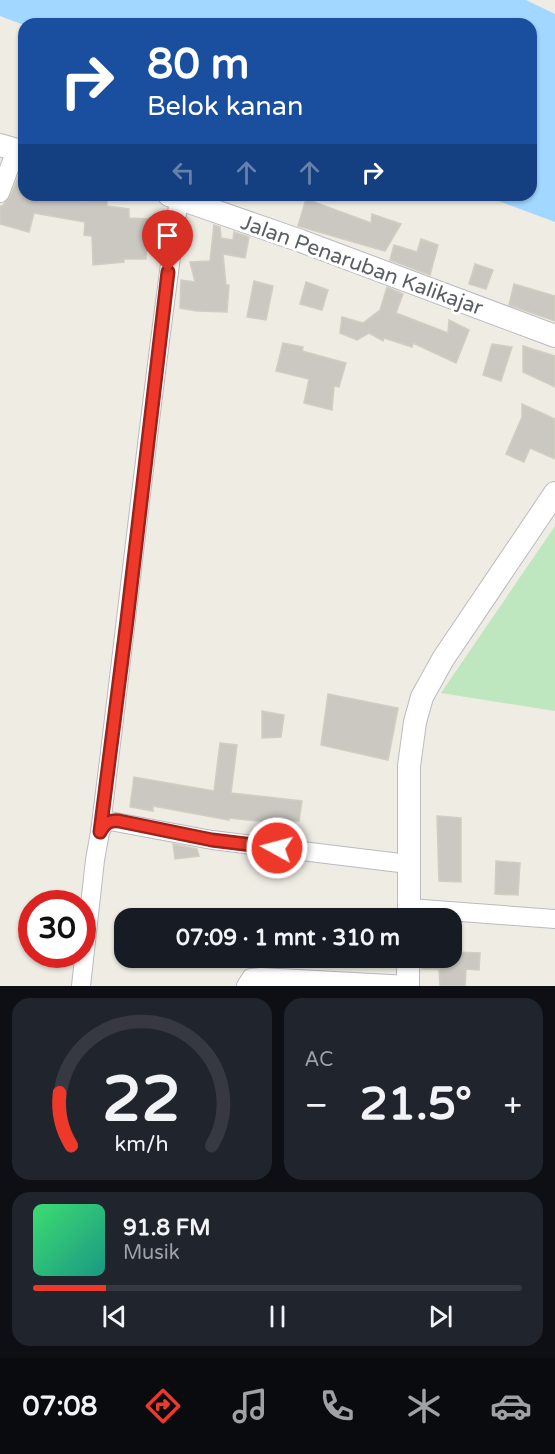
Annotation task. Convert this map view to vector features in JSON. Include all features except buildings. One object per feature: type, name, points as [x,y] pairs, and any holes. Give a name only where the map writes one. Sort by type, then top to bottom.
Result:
[{"type":"street","points":[[0,193],[13,149]]},
{"type":"street","points":[[81,986],[127,620],[174,201]]},
{"type":"street","name":"Jalan Penaruban Kalikajar","points":[[186,201],[301,241],[555,336]]},
{"type":"street","points":[[409,908],[409,766],[415,722],[422,697],[443,659],[554,498]]},
{"type":"street","points":[[100,832],[104,824],[110,820],[212,840],[408,864]]},
{"type":"street","points":[[462,915],[555,919]]},
{"type":"street","points":[[246,986],[250,978],[261,977],[408,986],[408,968]]},
{"type":"green space","points":[[555,526],[555,711],[441,693]]},
{"type":"water","points":[[0,0],[526,0],[555,14],[555,222],[499,201],[537,201],[537,18],[18,18],[18,23],[0,16]]},
{"type":"route","points":[[168,272],[100,832],[104,824],[110,820],[212,840],[277,848]]}]
